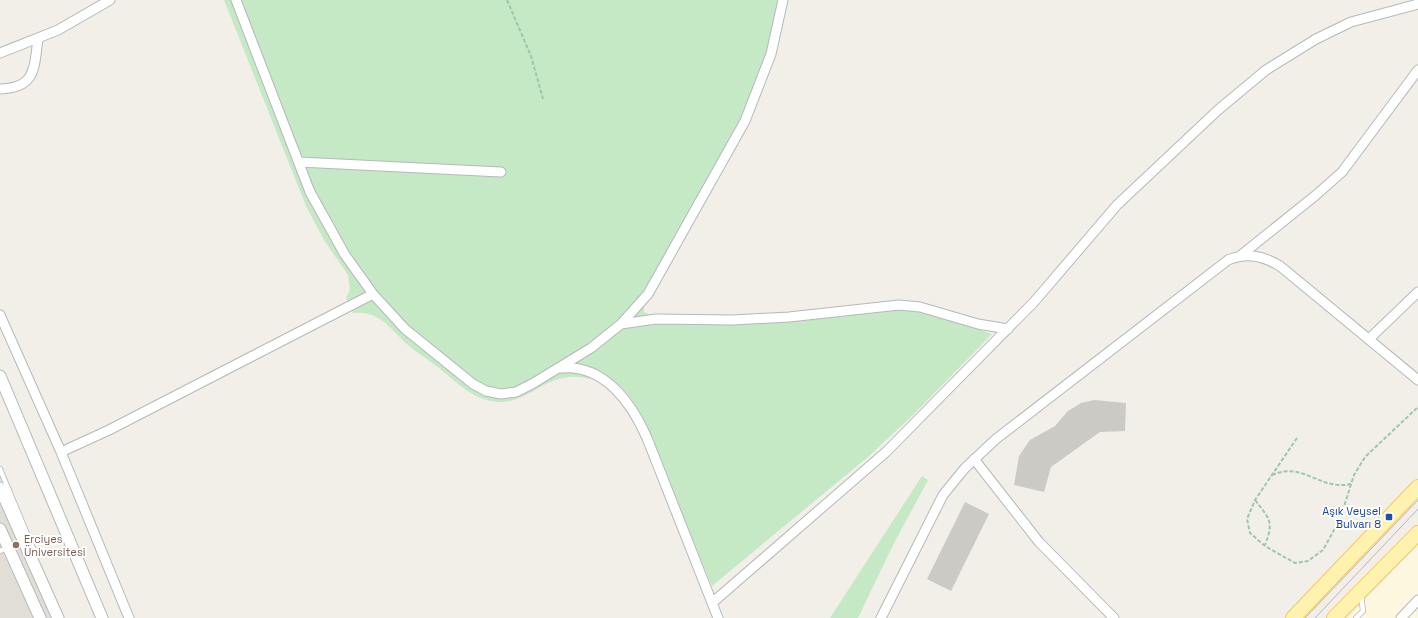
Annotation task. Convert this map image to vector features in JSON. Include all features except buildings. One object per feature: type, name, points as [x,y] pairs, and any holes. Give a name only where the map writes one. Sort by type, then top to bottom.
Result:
[{"type":"main road","points":[[1293,618],[1418,487]]},
{"type":"main road","points":[[1334,618],[1418,533]]},
{"type":"street","points":[[0,54],[38,40],[74,22],[110,0]]},
{"type":"street","points":[[236,0],[310,192],[332,235],[373,294],[405,329],[479,388],[501,394],[516,392],[559,369],[591,348],[621,324],[640,305],[656,282],[668,256],[745,121],[763,78],[771,54],[783,0]]},
{"type":"street","points":[[712,603],[886,452],[1050,285],[1100,224],[1135,186],[1196,129],[1254,80],[1299,48],[1333,30],[1364,18],[1398,11],[1418,4]]},
{"type":"street","points":[[0,89],[17,87],[29,79],[34,67],[38,40]]},
{"type":"street","points":[[881,618],[943,495],[974,459],[1002,434],[1223,263],[1240,256],[1316,195],[1342,172],[1418,70]]},
{"type":"street","points":[[299,162],[501,172]]},
{"type":"street","points":[[1240,256],[1257,256],[1280,266],[1418,380]]},
{"type":"street","points":[[1369,339],[1418,292]]},
{"type":"street","points":[[61,452],[109,430],[373,294]]},
{"type":"street","points":[[621,324],[656,319],[733,320],[789,317],[899,305],[930,309],[978,324],[1008,329]]},
{"type":"street","points":[[0,315],[61,452],[129,618]]},
{"type":"street","points":[[559,369],[576,368],[597,375],[620,393],[634,412],[648,438],[718,618]]},
{"type":"street","points":[[0,376],[102,618]]},
{"type":"street","points":[[974,459],[1039,542],[1114,618]]},
{"type":"street","points":[[0,488],[58,618]]},
{"type":"street","points":[[0,529],[4,549],[40,618]]},
{"type":"street","points":[[1401,618],[1418,600]]},
{"type":"lane","points":[[0,469],[50,588],[48,595]]},
{"type":"lane","points":[[1356,618],[1363,612],[1360,592]]},
{"type":"path","points":[[507,0],[531,56],[543,99]]},
{"type":"path","points":[[1297,438],[1255,500],[1248,514],[1247,525],[1250,532],[1265,546],[1295,563],[1314,558],[1323,550],[1334,532],[1345,506],[1351,484],[1359,465],[1365,456],[1418,407]]},
{"type":"path","points":[[1271,476],[1283,472],[1296,471],[1332,485],[1351,484]]},
{"type":"path","points":[[1255,500],[1267,515],[1271,524],[1265,546]]},
{"type":"shaded area","name":"Erciyes Üniversitesi","points":[[0,472],[63,618],[0,618]]},
{"type":"shaded area","points":[[1418,545],[1418,618],[1348,618]]},
{"type":"green space","points":[[224,0],[784,0],[768,69],[644,305],[644,312],[650,315],[649,325],[859,314],[894,310],[911,311],[943,317],[992,334],[914,414],[869,456],[712,586],[637,407],[623,388],[604,373],[596,369],[590,379],[574,377],[560,378],[514,400],[502,402],[487,400],[480,398],[460,385],[411,348],[390,327],[378,318],[370,314],[353,313],[346,298],[350,290],[348,275],[324,240],[306,206]]},
{"type":"green space","points":[[922,476],[928,480],[894,543],[858,618],[830,618]]},
{"type":"tram line","points":[[1305,618],[1418,500]]},
{"type":"tram line","points":[[1315,618],[1418,509]]},
{"type":"place","name":"Aşık Veysel Bulvarı 8","points":[[1389,517]]},
{"type":"place","name":"Erciyes Üniversitesi","points":[[16,545]]}]
